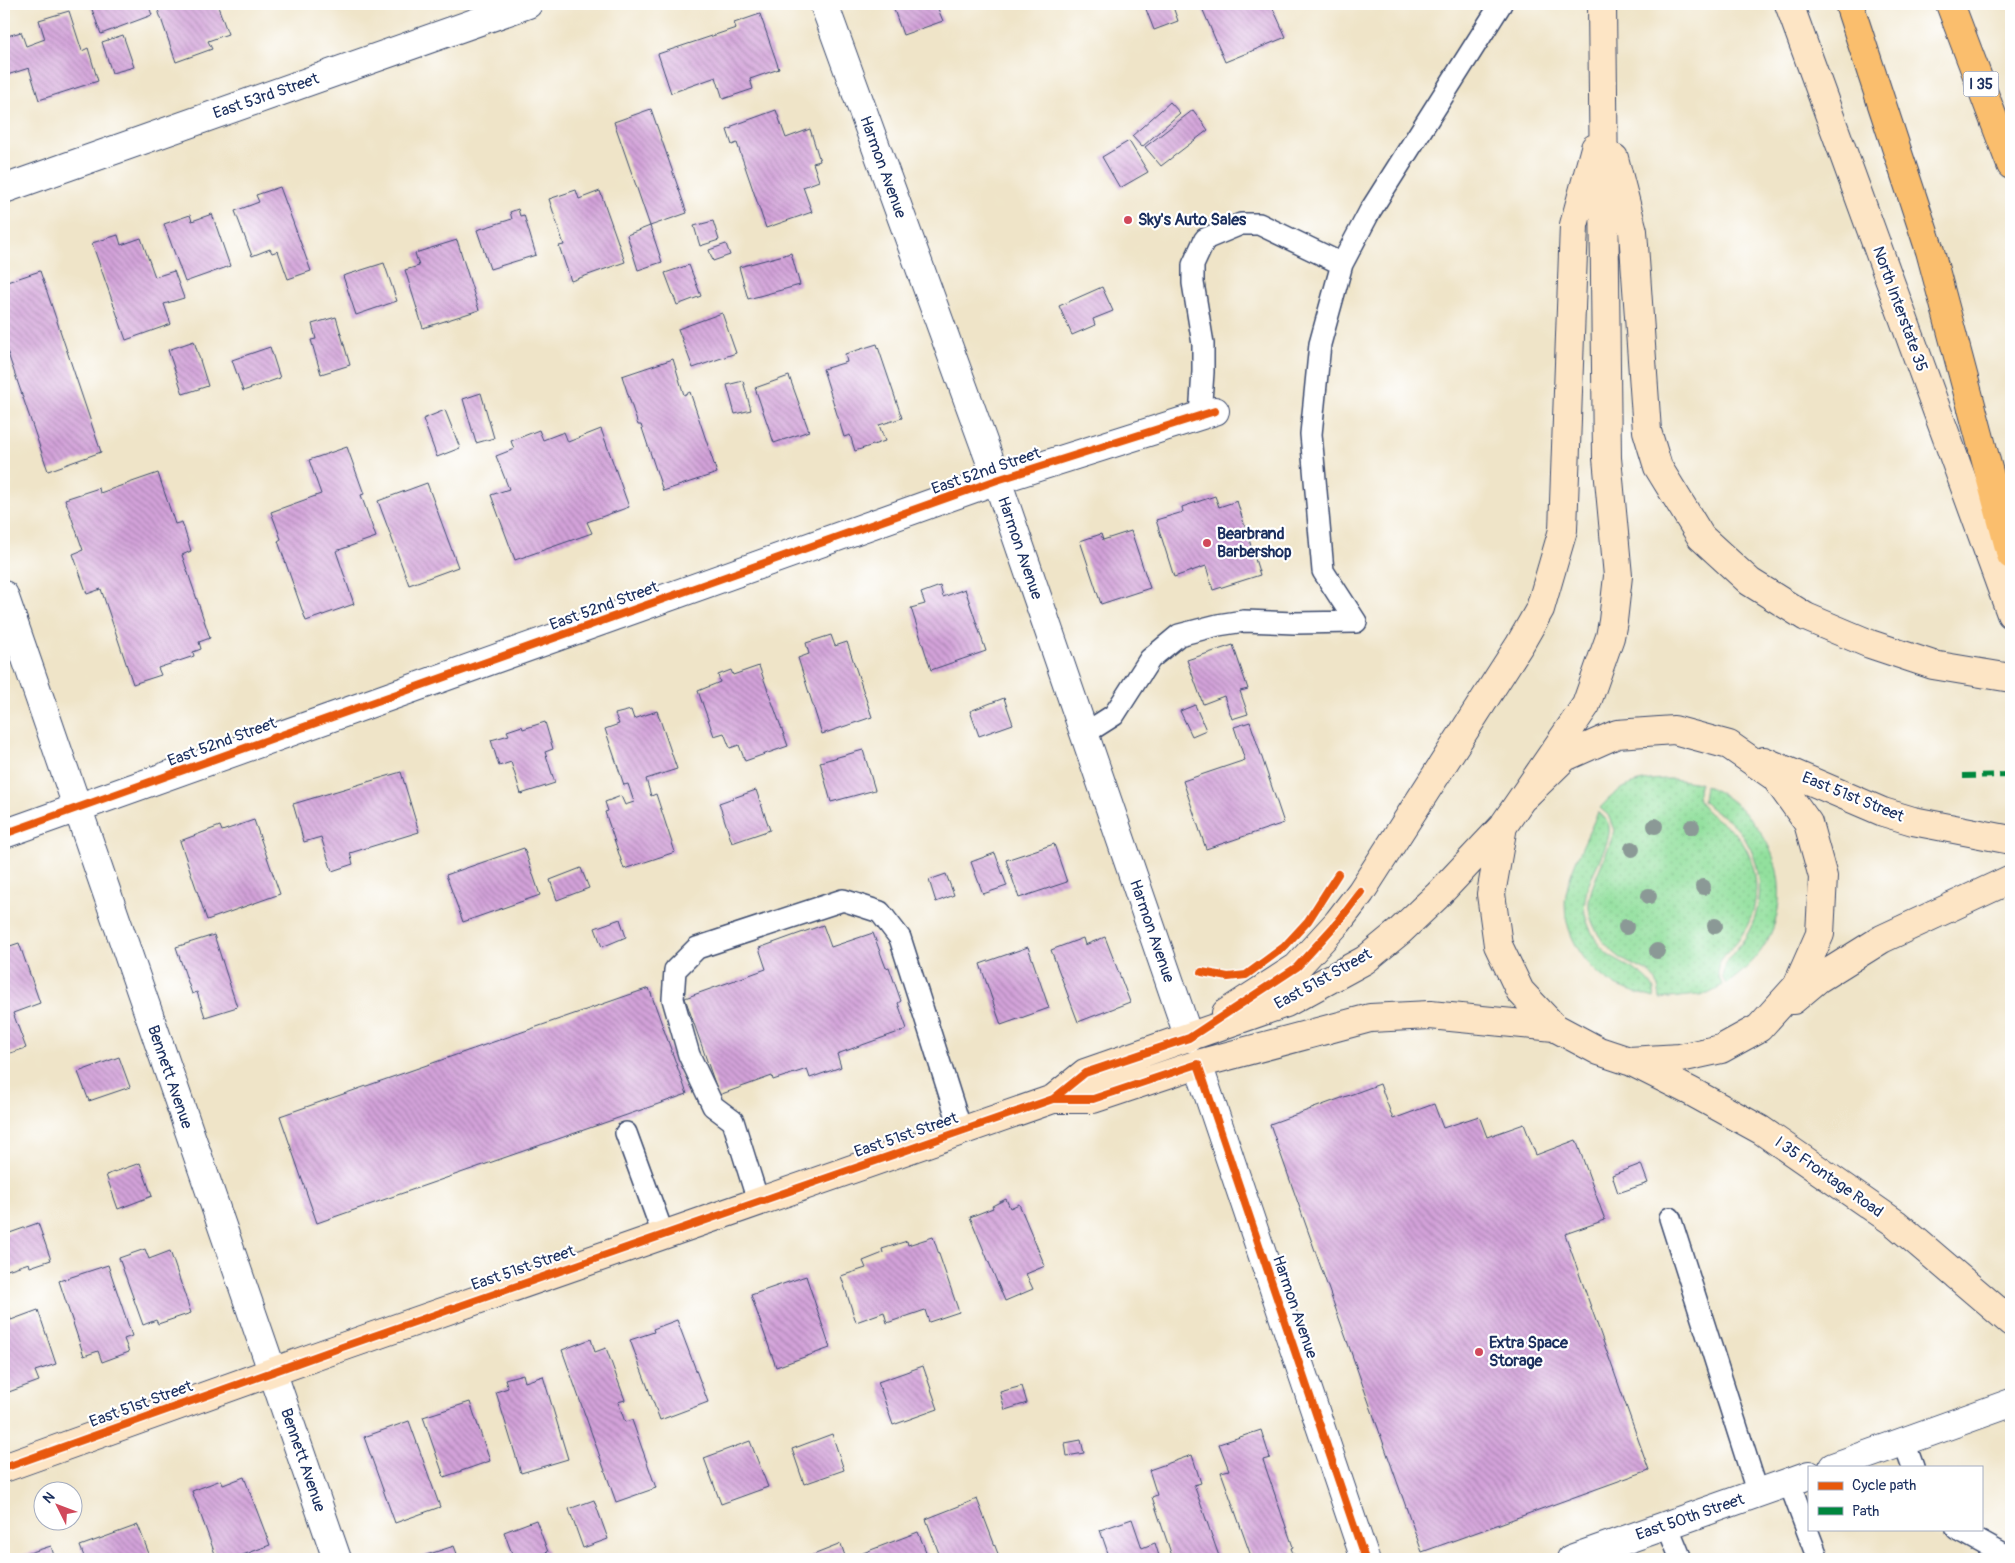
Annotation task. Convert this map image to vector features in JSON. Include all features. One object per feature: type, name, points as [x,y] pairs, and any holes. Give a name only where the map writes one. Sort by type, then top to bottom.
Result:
[{"type":"highway","points":[[1849,4],[1930,251],[2011,555]]},
{"type":"highway","name":"I 35","points":[[1950,4],[2011,165]]},
{"type":"main road","points":[[1524,797],[1586,705],[1610,637],[1618,576],[1607,458],[1602,4]]},
{"type":"main road","name":"North Interstate 35","points":[[1788,4],[2011,614]]},
{"type":"main road","points":[[1604,116],[1633,231],[1647,431],[1658,467],[1701,537],[1750,582],[1806,617],[1870,644],[1932,665],[2011,678]]},
{"type":"main road","points":[[1188,1038],[1297,967],[1338,922],[1361,892],[1520,644],[1540,609],[1563,530],[1574,225],[1604,116]]},
{"type":"main road","points":[[1524,797],[1565,757],[1617,734],[1674,730],[1728,745],[1775,777],[1808,823],[1823,877],[1820,934],[1797,986],[1759,1028]]},
{"type":"main road","name":"East 51st Street","points":[[1728,745],[1883,812],[1913,821],[2011,840]]},
{"type":"main road","name":"East 51st Street","points":[[4,1468],[272,1371],[1053,1098],[1085,1073],[1286,1003],[1364,960],[1399,932],[1437,896],[1503,826],[1524,797]]},
{"type":"main road","points":[[1503,826],[1491,894],[1498,945],[1520,991],[1554,1027],[1599,1051],[1629,1061],[1680,1058],[1721,1049],[1759,1028],[1818,979],[1882,939],[2002,883]]},
{"type":"main road","name":"East 51st Street","points":[[1053,1098],[1093,1099],[1198,1064],[1370,1018],[1430,1015],[1554,1027]]},
{"type":"main road","name":"I 35 Frontage Road","points":[[1629,1061],[1690,1091],[1761,1130],[1895,1223],[2011,1322]]},
{"type":"street","name":"East 53rd Street","points":[[4,189],[528,4]]},
{"type":"street","name":"Harmon Avenue","points":[[824,4],[997,480],[1188,1038]]},
{"type":"street","name":"East 52nd Street","points":[[4,834],[997,480],[1207,413]]},
{"type":"street","name":"Bennett Avenue","points":[[4,595],[337,1559]]},
{"type":"street","name":"Harmon Avenue","points":[[1198,1064],[1365,1559]]},
{"type":"street","points":[[1839,1466],[1908,1454],[2011,1404]]},
{"type":"street","name":"East 50th Street","points":[[1571,1559],[1799,1479]]},
{"type":"lane","points":[[1084,734],[1114,715],[1150,659],[1179,635],[1218,625],[1244,621],[1294,624],[1356,622],[1323,571],[1311,434],[1320,344],[1342,264],[1370,211],[1501,4]]},
{"type":"lane","points":[[1207,413],[1203,372],[1203,344],[1193,283],[1193,265],[1205,239],[1241,224],[1259,224],[1342,264]]},
{"type":"lane","points":[[758,1201],[733,1120],[713,1106],[689,1055],[674,999],[675,970],[697,948],[843,900],[880,912],[900,938],[961,1130]]},
{"type":"lane","points":[[626,1133],[663,1234]]},
{"type":"lane","points":[[1670,1218],[1758,1494]]},
{"type":"lane","points":[[1799,1479],[1808,1517]]},
{"type":"lane","points":[[1667,1525],[1681,1559]]},
{"type":"lane","points":[[1811,1530],[1818,1559]]},
{"type":"lane","points":[[1959,1530],[2011,1559]]},
{"type":"green space","points":[[1673,779],[1700,783],[1699,800],[1703,807],[1740,838],[1753,865],[1756,896],[1755,905],[1745,930],[1720,962],[1718,975],[1723,986],[1708,994],[1660,999],[1657,983],[1651,974],[1627,962],[1613,952],[1601,939],[1590,915],[1589,899],[1614,830],[1608,815],[1600,808],[1616,792],[1625,787],[1641,781]]},
{"type":"green space","points":[[1705,785],[1734,803],[1756,825],[1771,851],[1778,879],[1778,908],[1770,936],[1752,962],[1726,984],[1722,976],[1724,969],[1730,957],[1749,931],[1759,902],[1760,886],[1754,857],[1747,843],[1727,819],[1703,801]]},
{"type":"green space","points":[[1598,812],[1608,823],[1609,832],[1607,842],[1586,892],[1584,905],[1586,918],[1594,937],[1603,950],[1645,978],[1654,990],[1654,998],[1617,986],[1605,979],[1585,959],[1571,935],[1565,908],[1568,884],[1575,863]]},
{"type":"building","points":[[90,4],[148,4],[152,15],[101,34]]},
{"type":"building","points":[[156,4],[217,4],[228,34],[208,41],[212,49],[176,62]]},
{"type":"building","points":[[892,4],[936,4],[943,21],[903,35]]},
{"type":"building","points":[[1144,4],[1172,4],[1178,21],[1154,30]]},
{"type":"building","points":[[1212,4],[1271,4],[1286,37],[1225,62],[1202,8]]},
{"type":"building","points":[[69,11],[82,51],[88,48],[98,81],[39,100],[29,68],[4,76],[4,37],[21,32],[26,46],[45,39],[39,20]]},
{"type":"building","points":[[760,14],[779,69],[750,79],[753,89],[723,99],[716,77],[671,93],[658,54],[736,28],[734,23]]},
{"type":"building","points":[[123,35],[134,67],[112,73],[102,42]]},
{"type":"building","points":[[1170,102],[1180,113],[1142,147],[1132,136]]},
{"type":"building","points":[[651,109],[687,213],[650,226],[614,122]]},
{"type":"building","points":[[776,110],[786,138],[810,129],[820,161],[813,163],[819,181],[803,187],[812,212],[766,228],[737,143],[732,145],[727,130],[732,128],[732,126]]},
{"type":"building","points":[[1193,110],[1208,130],[1161,166],[1145,147]]},
{"type":"building","points":[[1129,141],[1148,172],[1120,188],[1102,157]]},
{"type":"building","points":[[280,187],[311,271],[288,279],[278,251],[272,253],[270,249],[252,256],[235,211],[259,202],[256,195]]},
{"type":"building","points":[[576,190],[579,199],[600,191],[625,262],[571,281],[559,246],[564,245],[549,199]]},
{"type":"building","points":[[518,209],[520,216],[524,215],[536,255],[490,269],[477,230],[512,219],[510,212]]},
{"type":"building","points":[[212,214],[230,266],[185,282],[164,224],[190,215],[192,221]]},
{"type":"building","points":[[713,221],[719,240],[700,246],[694,226]]},
{"type":"building","points":[[650,226],[662,262],[638,270],[627,235]]},
{"type":"building","points":[[118,235],[121,245],[141,238],[155,277],[174,271],[184,298],[164,304],[171,324],[126,340],[92,243]]},
{"type":"building","points":[[457,240],[479,310],[423,328],[405,270],[419,266],[415,253]]},
{"type":"building","points":[[726,244],[730,255],[713,261],[709,250]]},
{"type":"building","points":[[791,253],[800,285],[748,299],[739,267]]},
{"type":"building","points":[[384,263],[397,301],[356,315],[343,276]]},
{"type":"building","points":[[689,265],[701,296],[677,305],[665,273]]},
{"type":"building","points":[[40,271],[101,452],[48,471],[4,342],[4,283]]},
{"type":"building","points":[[1102,287],[1113,311],[1093,319],[1095,325],[1072,335],[1059,306]]},
{"type":"building","points":[[722,313],[736,353],[693,368],[678,329]]},
{"type":"building","points":[[336,317],[350,365],[321,374],[311,340],[316,339],[312,324]]},
{"type":"building","points":[[194,341],[208,386],[183,394],[168,350]]},
{"type":"building","points":[[877,344],[902,418],[879,425],[885,441],[855,451],[850,435],[844,437],[823,369],[847,362],[845,354]]},
{"type":"building","points":[[270,347],[280,378],[243,391],[232,360]]},
{"type":"building","points":[[673,359],[684,395],[690,392],[717,473],[663,491],[622,376]]},
{"type":"building","points":[[789,376],[809,431],[774,443],[755,388]]},
{"type":"building","points":[[743,381],[751,410],[735,414],[727,385]]},
{"type":"building","points":[[481,393],[494,438],[476,443],[463,399]]},
{"type":"building","points":[[445,410],[460,448],[437,457],[423,419]]},
{"type":"building","points":[[601,429],[629,507],[587,522],[592,533],[515,560],[491,495],[509,489],[496,456],[514,449],[511,441],[539,430],[543,440],[564,432],[568,442]]},
{"type":"building","points":[[347,447],[364,494],[361,495],[376,537],[336,551],[354,604],[306,621],[278,541],[281,539],[271,512],[321,494],[309,460]]},
{"type":"building","points":[[158,473],[175,524],[182,522],[191,551],[182,555],[210,638],[199,642],[201,649],[193,652],[194,656],[158,668],[161,675],[133,684],[101,589],[87,594],[73,554],[83,550],[65,499],[99,488],[100,493]]},
{"type":"building","points":[[427,483],[458,567],[409,585],[378,501]]},
{"type":"building","name":"Bearbrand Barbershop","points":[[1215,496],[1219,507],[1237,501],[1260,575],[1213,590],[1206,566],[1174,577],[1156,520],[1183,512],[1182,507]]},
{"type":"building","points":[[1131,531],[1150,588],[1101,604],[1080,541],[1101,534],[1103,540]]},
{"type":"building","points":[[940,586],[943,597],[965,589],[986,651],[931,670],[911,608],[925,604],[921,593]]},
{"type":"building","points":[[831,635],[835,646],[847,642],[872,717],[822,734],[798,658],[809,654],[806,643]]},
{"type":"building","points":[[1233,645],[1248,689],[1240,691],[1248,714],[1232,719],[1224,696],[1203,704],[1187,660]]},
{"type":"building","points":[[759,666],[788,746],[745,761],[739,745],[730,748],[724,733],[714,736],[698,691],[720,682],[718,675],[731,670],[733,675]]},
{"type":"building","points":[[1004,698],[1013,724],[979,736],[970,711]]},
{"type":"building","points":[[1195,705],[1206,730],[1192,736],[1180,711]]},
{"type":"building","points":[[631,710],[634,719],[657,711],[677,769],[646,779],[651,796],[656,794],[675,852],[624,869],[605,812],[608,811],[605,802],[621,796],[625,805],[634,802],[628,784],[624,785],[605,729],[619,724],[615,714]]},
{"type":"building","points":[[545,722],[553,749],[545,752],[555,783],[521,794],[511,762],[499,766],[491,740],[509,735],[507,731],[522,726],[523,729]]},
{"type":"building","points":[[1250,722],[1284,823],[1206,849],[1183,781],[1245,760],[1234,727]]},
{"type":"building","points":[[863,750],[875,790],[831,802],[820,762]]},
{"type":"building","points":[[401,772],[419,832],[350,853],[353,864],[332,871],[321,837],[304,842],[293,804]]},
{"type":"building","points":[[756,790],[770,830],[732,843],[719,803]]},
{"type":"building","points":[[254,820],[280,894],[207,920],[180,841],[220,826],[222,831]]},
{"type":"building","points":[[1054,844],[1067,882],[1019,898],[1006,860]]},
{"type":"building","points":[[524,848],[540,895],[463,922],[446,875]]},
{"type":"building","points":[[995,853],[1007,886],[983,894],[971,862]]},
{"type":"building","points":[[581,868],[589,888],[557,900],[550,880]]},
{"type":"building","points":[[946,874],[954,895],[936,902],[929,880]]},
{"type":"building","points":[[620,919],[626,937],[602,947],[595,928]]},
{"type":"building","points":[[823,925],[831,947],[873,933],[886,968],[889,967],[901,1001],[898,1003],[907,1029],[837,1054],[841,1067],[810,1078],[807,1069],[773,1080],[772,1076],[719,1095],[685,998],[766,969],[759,948]]},
{"type":"building","points":[[214,935],[237,1007],[205,1017],[197,992],[192,994],[176,947]]},
{"type":"building","points":[[1105,937],[1130,1002],[1078,1022],[1051,950],[1083,938],[1085,945]]},
{"type":"building","points":[[19,943],[40,1003],[13,1013],[26,1048],[4,1055],[4,948]]},
{"type":"building","points":[[1028,947],[1049,1008],[1001,1025],[980,964]]},
{"type":"building","points":[[649,988],[687,1094],[317,1223],[280,1116]]},
{"type":"building","points":[[119,1057],[130,1087],[89,1101],[78,1072]]},
{"type":"building","name":"Extra Space Storage","points":[[1380,1084],[1393,1119],[1434,1104],[1443,1128],[1479,1116],[1487,1137],[1524,1124],[1536,1155],[1576,1140],[1605,1220],[1565,1234],[1649,1470],[1422,1552],[1270,1124]]},
{"type":"building","points":[[140,1163],[152,1196],[118,1209],[106,1175]]},
{"type":"building","points":[[1641,1164],[1648,1183],[1618,1193],[1612,1175]]},
{"type":"building","points":[[1006,1199],[1010,1208],[1019,1204],[1045,1266],[1026,1274],[1033,1289],[1005,1301],[970,1217],[993,1208],[992,1206]]},
{"type":"building","points":[[38,1223],[51,1260],[30,1267],[29,1263],[4,1271],[4,1235]]},
{"type":"building","points":[[933,1237],[959,1312],[929,1322],[925,1310],[887,1323],[884,1312],[856,1322],[841,1276],[866,1268],[863,1261],[883,1253],[882,1249],[907,1241],[908,1245]]},
{"type":"building","points":[[145,1249],[149,1259],[170,1251],[191,1313],[158,1324],[156,1320],[143,1325],[119,1258]]},
{"type":"building","points":[[108,1265],[132,1336],[124,1339],[129,1352],[102,1362],[98,1351],[84,1356],[59,1281]]},
{"type":"building","points":[[806,1276],[830,1348],[776,1367],[751,1295]]},
{"type":"building","points":[[6,1307],[11,1320],[38,1310],[56,1364],[35,1371],[39,1381],[6,1393],[4,1388],[4,1308]]},
{"type":"building","points":[[677,1320],[708,1402],[660,1420],[630,1340],[654,1332],[653,1329]]},
{"type":"building","points":[[591,1339],[595,1352],[606,1348],[625,1400],[618,1402],[625,1422],[632,1420],[656,1488],[616,1502],[562,1350]]},
{"type":"building","points":[[923,1366],[938,1409],[893,1425],[878,1382]]},
{"type":"building","points":[[523,1374],[525,1382],[543,1376],[568,1459],[521,1473],[496,1392],[508,1388],[505,1379]]},
{"type":"building","points":[[1022,1386],[1027,1403],[1005,1410],[1000,1392]]},
{"type":"building","points":[[470,1402],[490,1461],[444,1477],[423,1417]]},
{"type":"building","points":[[409,1421],[440,1507],[395,1523],[364,1437]]},
{"type":"building","points":[[1261,1430],[1270,1458],[1263,1460],[1293,1547],[1291,1548],[1295,1559],[1252,1559],[1221,1472],[1229,1470],[1219,1444]]},
{"type":"building","points":[[832,1434],[844,1470],[804,1484],[792,1449]]},
{"type":"building","points":[[1081,1440],[1084,1453],[1067,1456],[1065,1443]]},
{"type":"building","points":[[750,1441],[768,1487],[721,1504],[704,1458]]},
{"type":"building","points":[[1192,1455],[1201,1483],[1194,1485],[1220,1559],[1173,1559],[1152,1497],[1157,1495],[1149,1470]]},
{"type":"building","points":[[244,1477],[270,1545],[232,1559],[202,1559],[215,1554],[192,1491],[221,1480],[223,1485]]},
{"type":"building","points":[[977,1499],[1000,1559],[941,1559],[926,1519]]},
{"type":"building","points":[[594,1500],[608,1539],[583,1548],[569,1509]]},
{"type":"building","points":[[1132,1519],[1142,1548],[1155,1543],[1160,1559],[1110,1559],[1100,1530]]},
{"type":"building","points":[[536,1520],[548,1552],[528,1559],[514,1559],[504,1532]]},
{"type":"building","points":[[138,1525],[151,1559],[85,1559],[80,1546]]},
{"type":"building","points":[[918,1532],[929,1559],[865,1559],[863,1553]]},
{"type":"building","points":[[841,1544],[846,1559],[803,1559]]},
{"type":"building","points":[[51,1546],[55,1559],[10,1559]]},
{"type":"building","points":[[454,1546],[459,1559],[414,1559]]},
{"type":"marked path","points":[[1963,776],[2011,775]]},
{"type":"cycle path","points":[[4,834],[997,480],[1215,411]]},
{"type":"cycle path","points":[[1202,972],[1228,977],[1246,975],[1284,947],[1308,921],[1338,874]]},
{"type":"cycle path","points":[[4,1468],[328,1352],[1053,1099],[1085,1073],[1189,1038],[1297,967],[1338,922],[1361,892]]},
{"type":"cycle path","points":[[1053,1099],[1093,1099],[1198,1064],[1365,1559]]},
{"type":"place","name":"Sky's Auto Sales","points":[[1128,220]]},
{"type":"place","name":"Bearbrand Barbershop","points":[[1207,543]]},
{"type":"place","name":"Extra Space Storage","points":[[1479,1352]]}]
